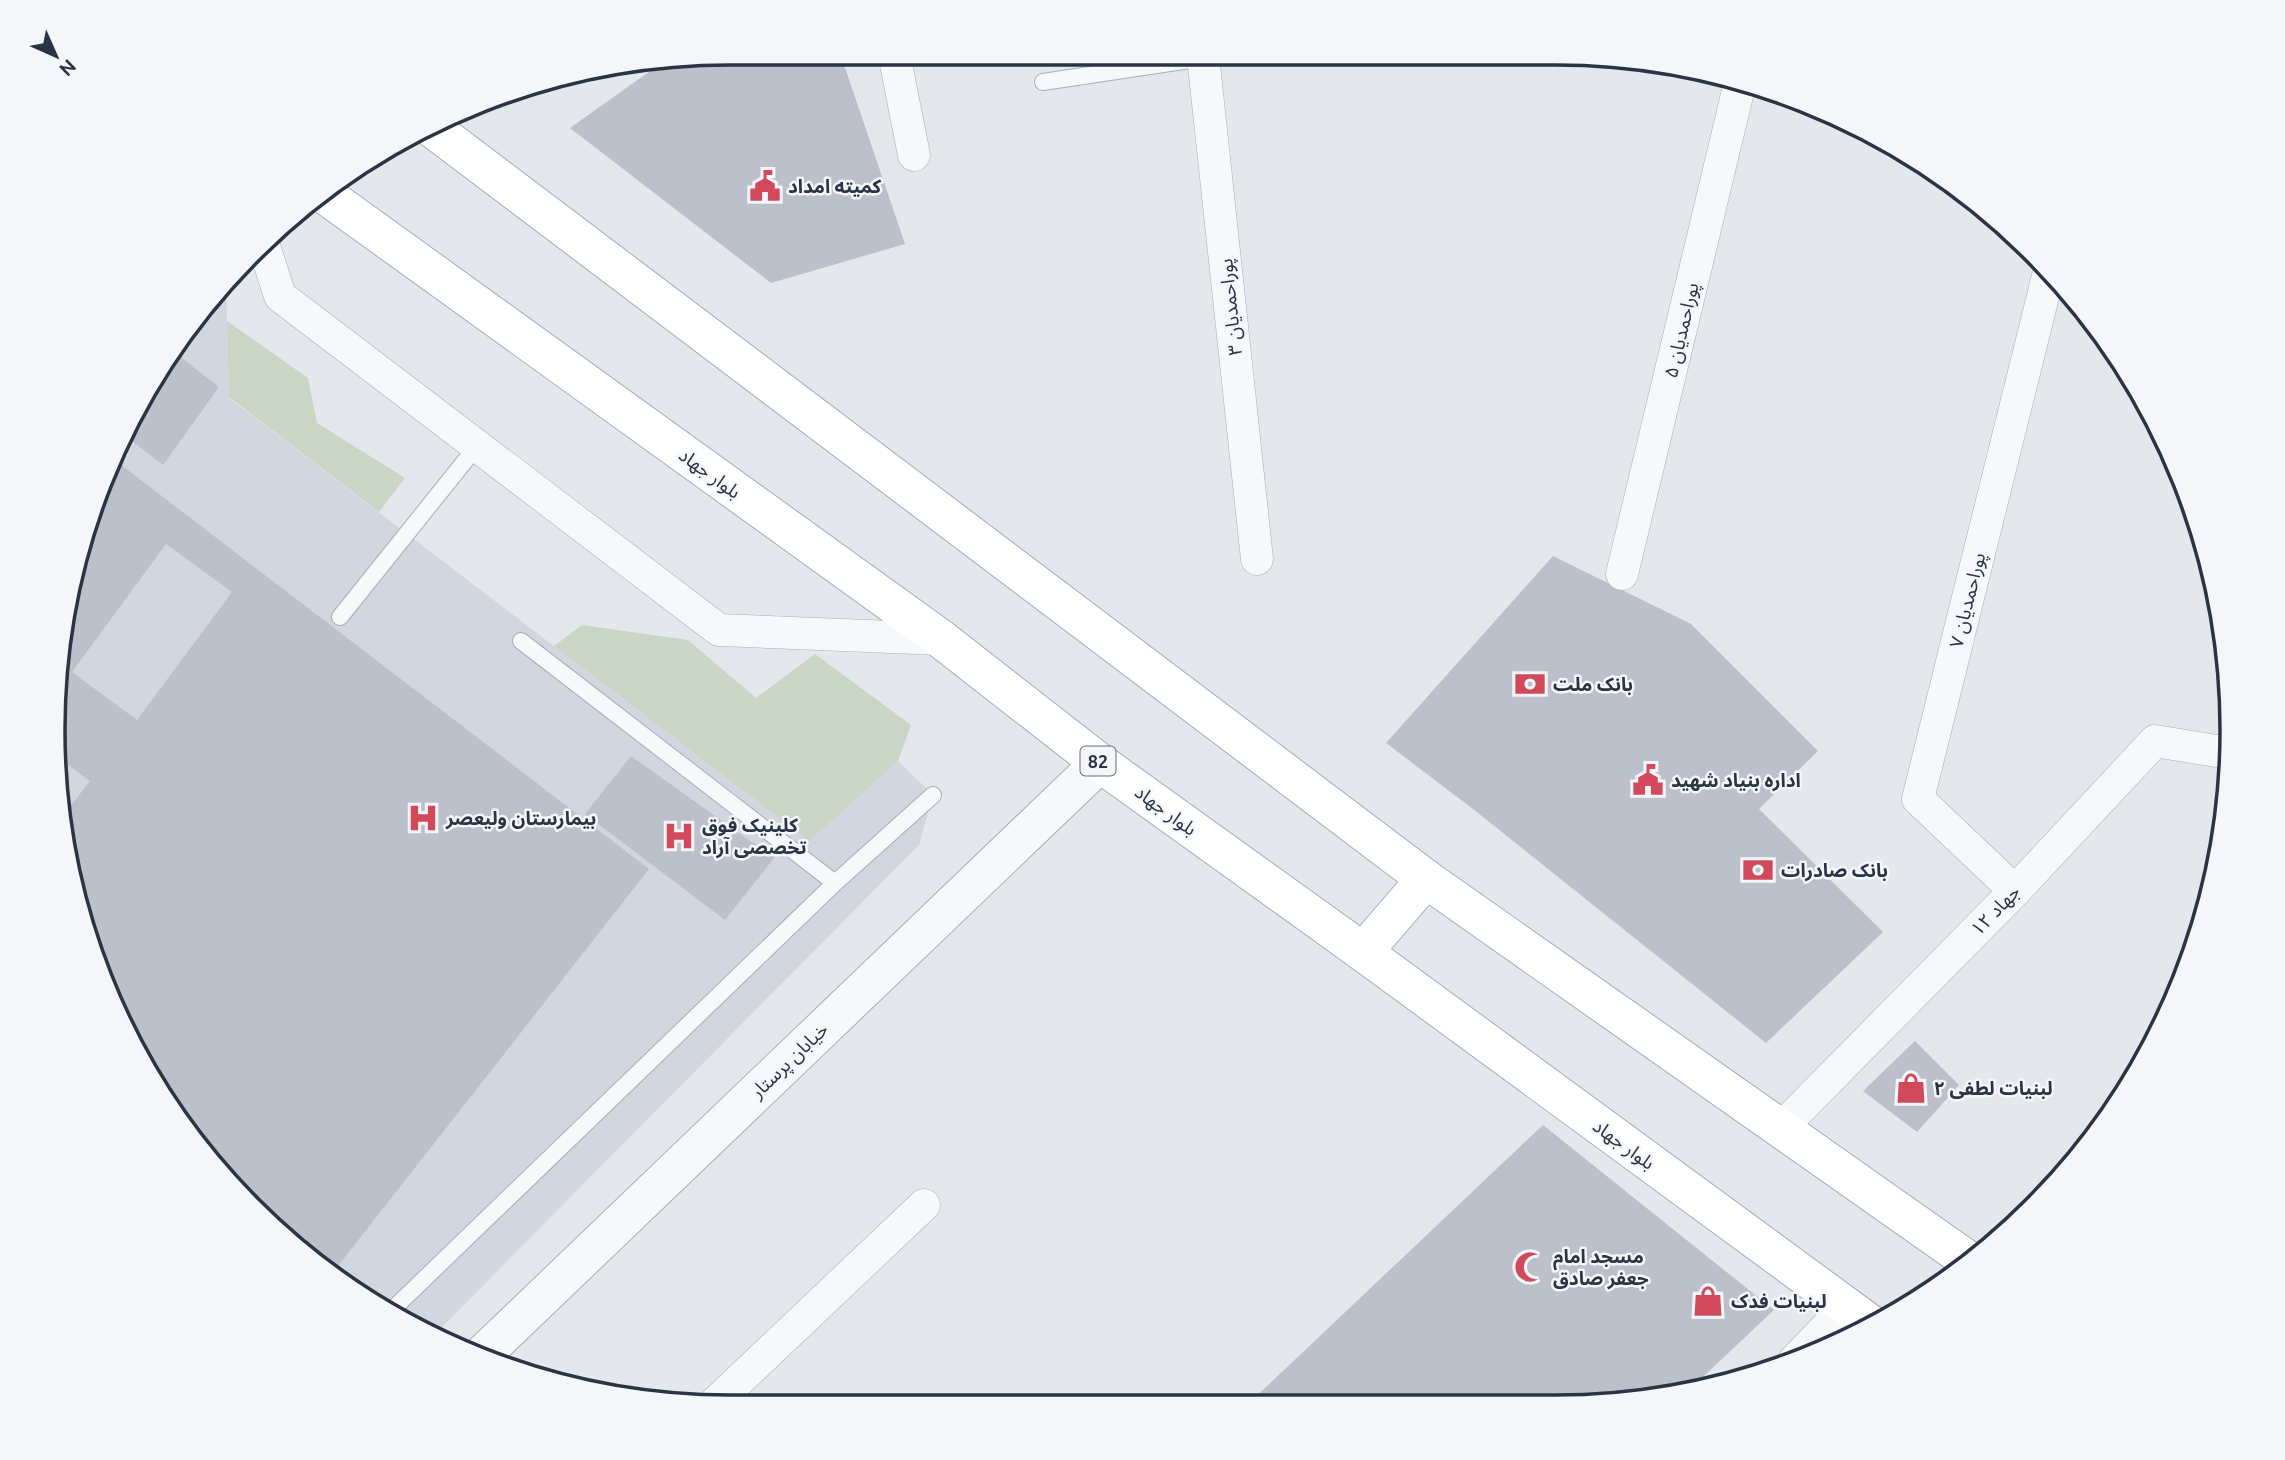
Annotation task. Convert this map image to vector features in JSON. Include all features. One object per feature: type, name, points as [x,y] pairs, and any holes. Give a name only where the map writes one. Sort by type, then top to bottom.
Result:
[{"type":"main road","points":[[438,132],[1426,879],[1779,1130],[1962,1256]]},
{"type":"main road","name":"بلوار جهاد","points":[[330,198],[941,639],[1100,763],[1363,952],[1859,1317]]},
{"type":"main road","points":[[1363,952],[1426,879]]},
{"type":"street","points":[[896,65],[914,155]]},
{"type":"street","name":"پوراحمدیان ۳","points":[[1204,65],[1257,559]]},
{"type":"street","name":"پوراحمدیان ۵","points":[[1622,574],[1738,90]]},
{"type":"street","points":[[267,254],[280,296],[719,630],[941,639]]},
{"type":"street","name":"پوراحمدیان ۷","points":[[2014,891],[1918,799],[2046,282]]},
{"type":"street","name":"جهاد ۱۲","points":[[1779,1130],[2014,891],[2155,741],[2220,751]]},
{"type":"street","name":"خیابان پرستار","points":[[488,1350],[1100,763]]},
{"type":"street","points":[[724,1395],[924,1205]]},
{"type":"street","points":[[1834,1334],[1859,1317]]},
{"type":"lane","points":[[1043,82],[1152,65]]},
{"type":"lane","points":[[340,617],[477,446]]},
{"type":"lane","points":[[521,641],[835,884]]},
{"type":"lane","points":[[396,1306],[835,884],[933,795]]},
{"type":"shaded area","name":"بیمارستان ولیعصر","points":[[226,296],[229,398],[808,840],[898,761],[933,795],[919,845],[440,1329],[397,1306],[325,1258],[291,1230],[230,1169],[202,1135],[154,1063],[133,1024],[115,985],[87,902],[70,817],[66,774],[66,686],[70,643],[87,558],[100,516],[115,475],[154,397],[177,360]]},
{"type":"green space","points":[[227,321],[308,378],[317,423],[405,478],[379,512],[229,397]]},
{"type":"green space","points":[[582,625],[688,640],[756,698],[815,654],[911,725],[898,761],[809,841],[554,646]]},
{"type":"building","name":"کمیته امداد","points":[[730,65],[844,65],[905,244],[771,283],[570,128],[653,69]]},
{"type":"building","points":[[180,356],[219,387],[163,465],[131,440]]},
{"type":"building","points":[[120,464],[649,869],[337,1267],[291,1230],[230,1169],[177,1100],[133,1024],[115,985],[87,902],[70,817],[69,808],[90,781],[66,763],[66,686],[70,643],[87,558]],"holes":[[[166,544],[232,592],[137,720],[72,672]]]},
{"type":"building","points":[[1553,556],[1691,624],[1818,751],[1759,809],[1883,932],[1766,1043],[1473,809],[1386,743]]},
{"type":"building","name":"کلینیک فوق تخصصی آراد","points":[[631,756],[774,858],[725,920],[585,814]]},
{"type":"building","name":"لبنیات لطفی ۲","points":[[1915,1041],[1959,1085],[1917,1132],[1863,1091]]},
{"type":"building","name":"مسجد امام جعفر صادق","points":[[1543,1125],[1774,1310],[1701,1379],[1642,1390],[1555,1395],[1258,1395]]},
{"type":"place","name":"کمیته امداد","points":[[765,186]]},
{"type":"place","name":"بانک ملت","points":[[1530,684]]},
{"type":"place","name":"اداره بنیاد شهید","points":[[1648,780]]},
{"type":"place","name":"بیمارستان ولیعصر","points":[[423,818]]},
{"type":"place","name":"کلینیک فوق تخصصی آراد","points":[[679,836]]},
{"type":"place","name":"بانک صادرات","points":[[1758,870]]},
{"type":"place","name":"لبنیات لطفی ۲","points":[[1911,1088]]},
{"type":"place","name":"مسجد امام جعفر صادق","points":[[1530,1267]]},
{"type":"place","name":"لبنیات فدک","points":[[1708,1301]]}]
